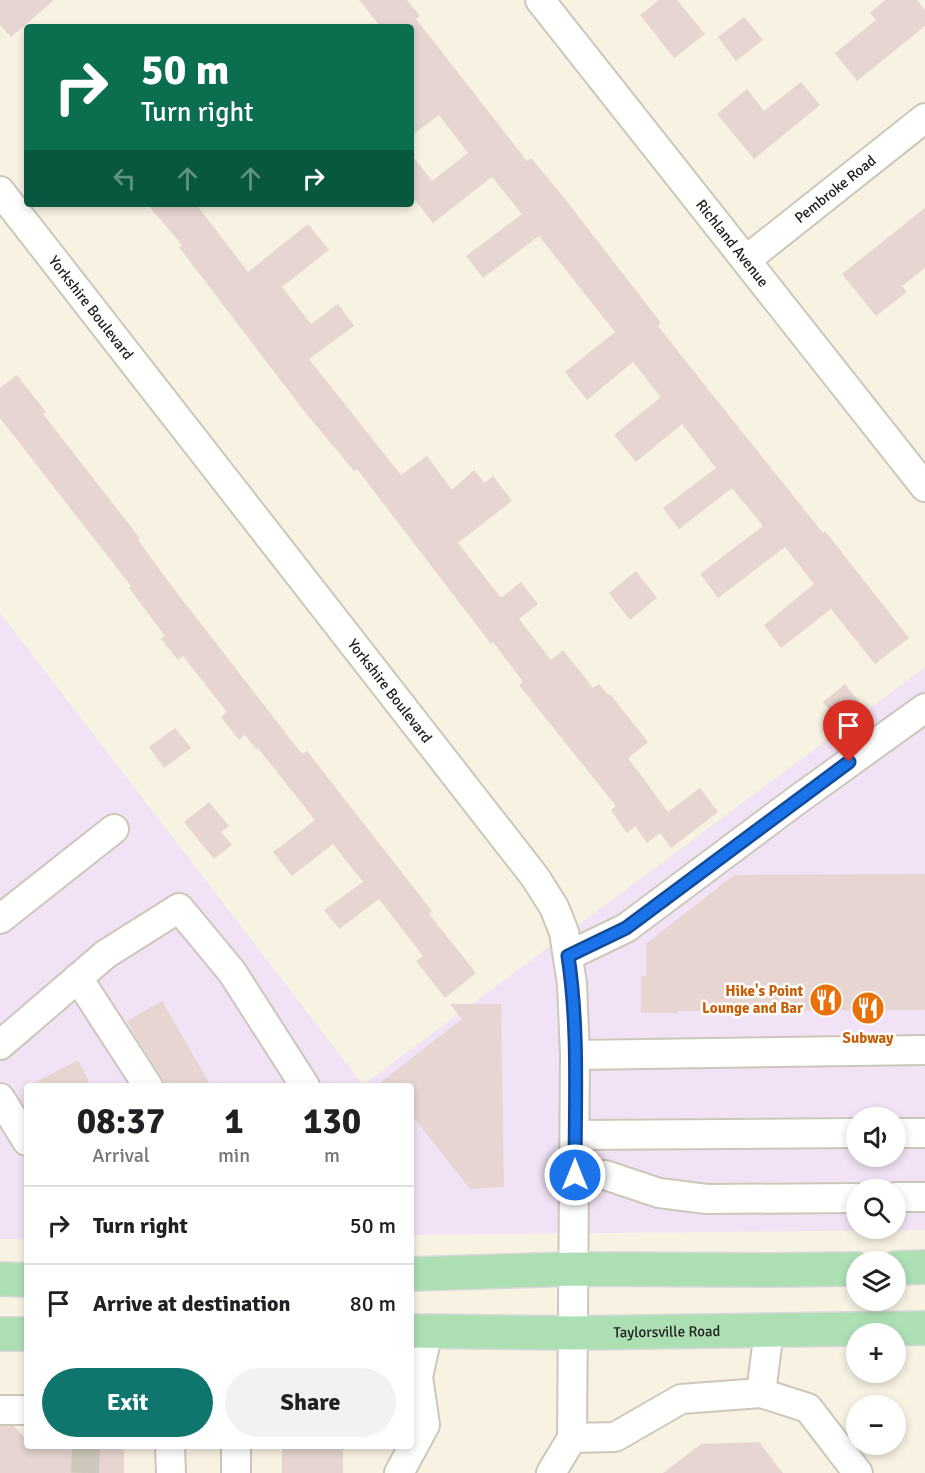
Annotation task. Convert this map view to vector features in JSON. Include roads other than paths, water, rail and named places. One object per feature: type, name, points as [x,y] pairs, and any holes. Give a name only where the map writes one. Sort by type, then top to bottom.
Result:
[{"type":"main road","points":[[906,1268],[925,1267]]},
{"type":"main road","points":[[414,1274],[574,1269],[846,1269]]},
{"type":"main road","points":[[0,1280],[24,1280]]},
{"type":"main road","name":"Taylorsville Road","points":[[419,1331],[574,1333],[925,1328]]},
{"type":"main road","points":[[0,1334],[24,1334]]},
{"type":"street","name":"Richland Avenue","points":[[540,0],[925,487]]},
{"type":"street","name":"Pembroke Road","points":[[746,260],[925,118]]},
{"type":"street","name":"Yorkshire Boulevard","points":[[0,191],[535,877],[554,907],[564,932],[568,956],[572,984],[575,1054],[572,1438]]},
{"type":"street","points":[[568,956],[626,928],[925,708]]},
{"type":"street","points":[[0,919],[114,829]]},
{"type":"street","points":[[0,1045],[106,954],[178,908],[232,972],[295,1081]]},
{"type":"street","points":[[78,978],[146,1083]]},
{"type":"street","points":[[575,1054],[925,1050]]},
{"type":"street","points":[[0,1098],[24,1136]]},
{"type":"street","points":[[575,1135],[846,1133]]},
{"type":"street","points":[[906,1133],[925,1133]]},
{"type":"street","points":[[575,1175],[605,1175],[659,1193],[707,1199],[846,1197]]},
{"type":"street","points":[[906,1197],[925,1197]]},
{"type":"street","points":[[761,1392],[770,1330]]},
{"type":"street","points":[[414,1445],[425,1425],[418,1377],[419,1331]]},
{"type":"street","points":[[551,1473],[572,1438],[615,1437],[681,1399],[761,1392],[808,1408],[858,1473]]},
{"type":"street","points":[[0,1410],[24,1410]]},
{"type":"street","points":[[170,1449],[171,1473]]},
{"type":"street","points":[[236,1449],[236,1473]]},
{"type":"street","points":[[399,1473],[412,1449]]},
{"type":"tunnel","points":[[85,1473],[86,1449]]},
{"type":"place","name":"Hike's Point Lounge and Bar","points":[[826,1000]]},
{"type":"place","name":"Subway","points":[[868,1008]]}]
